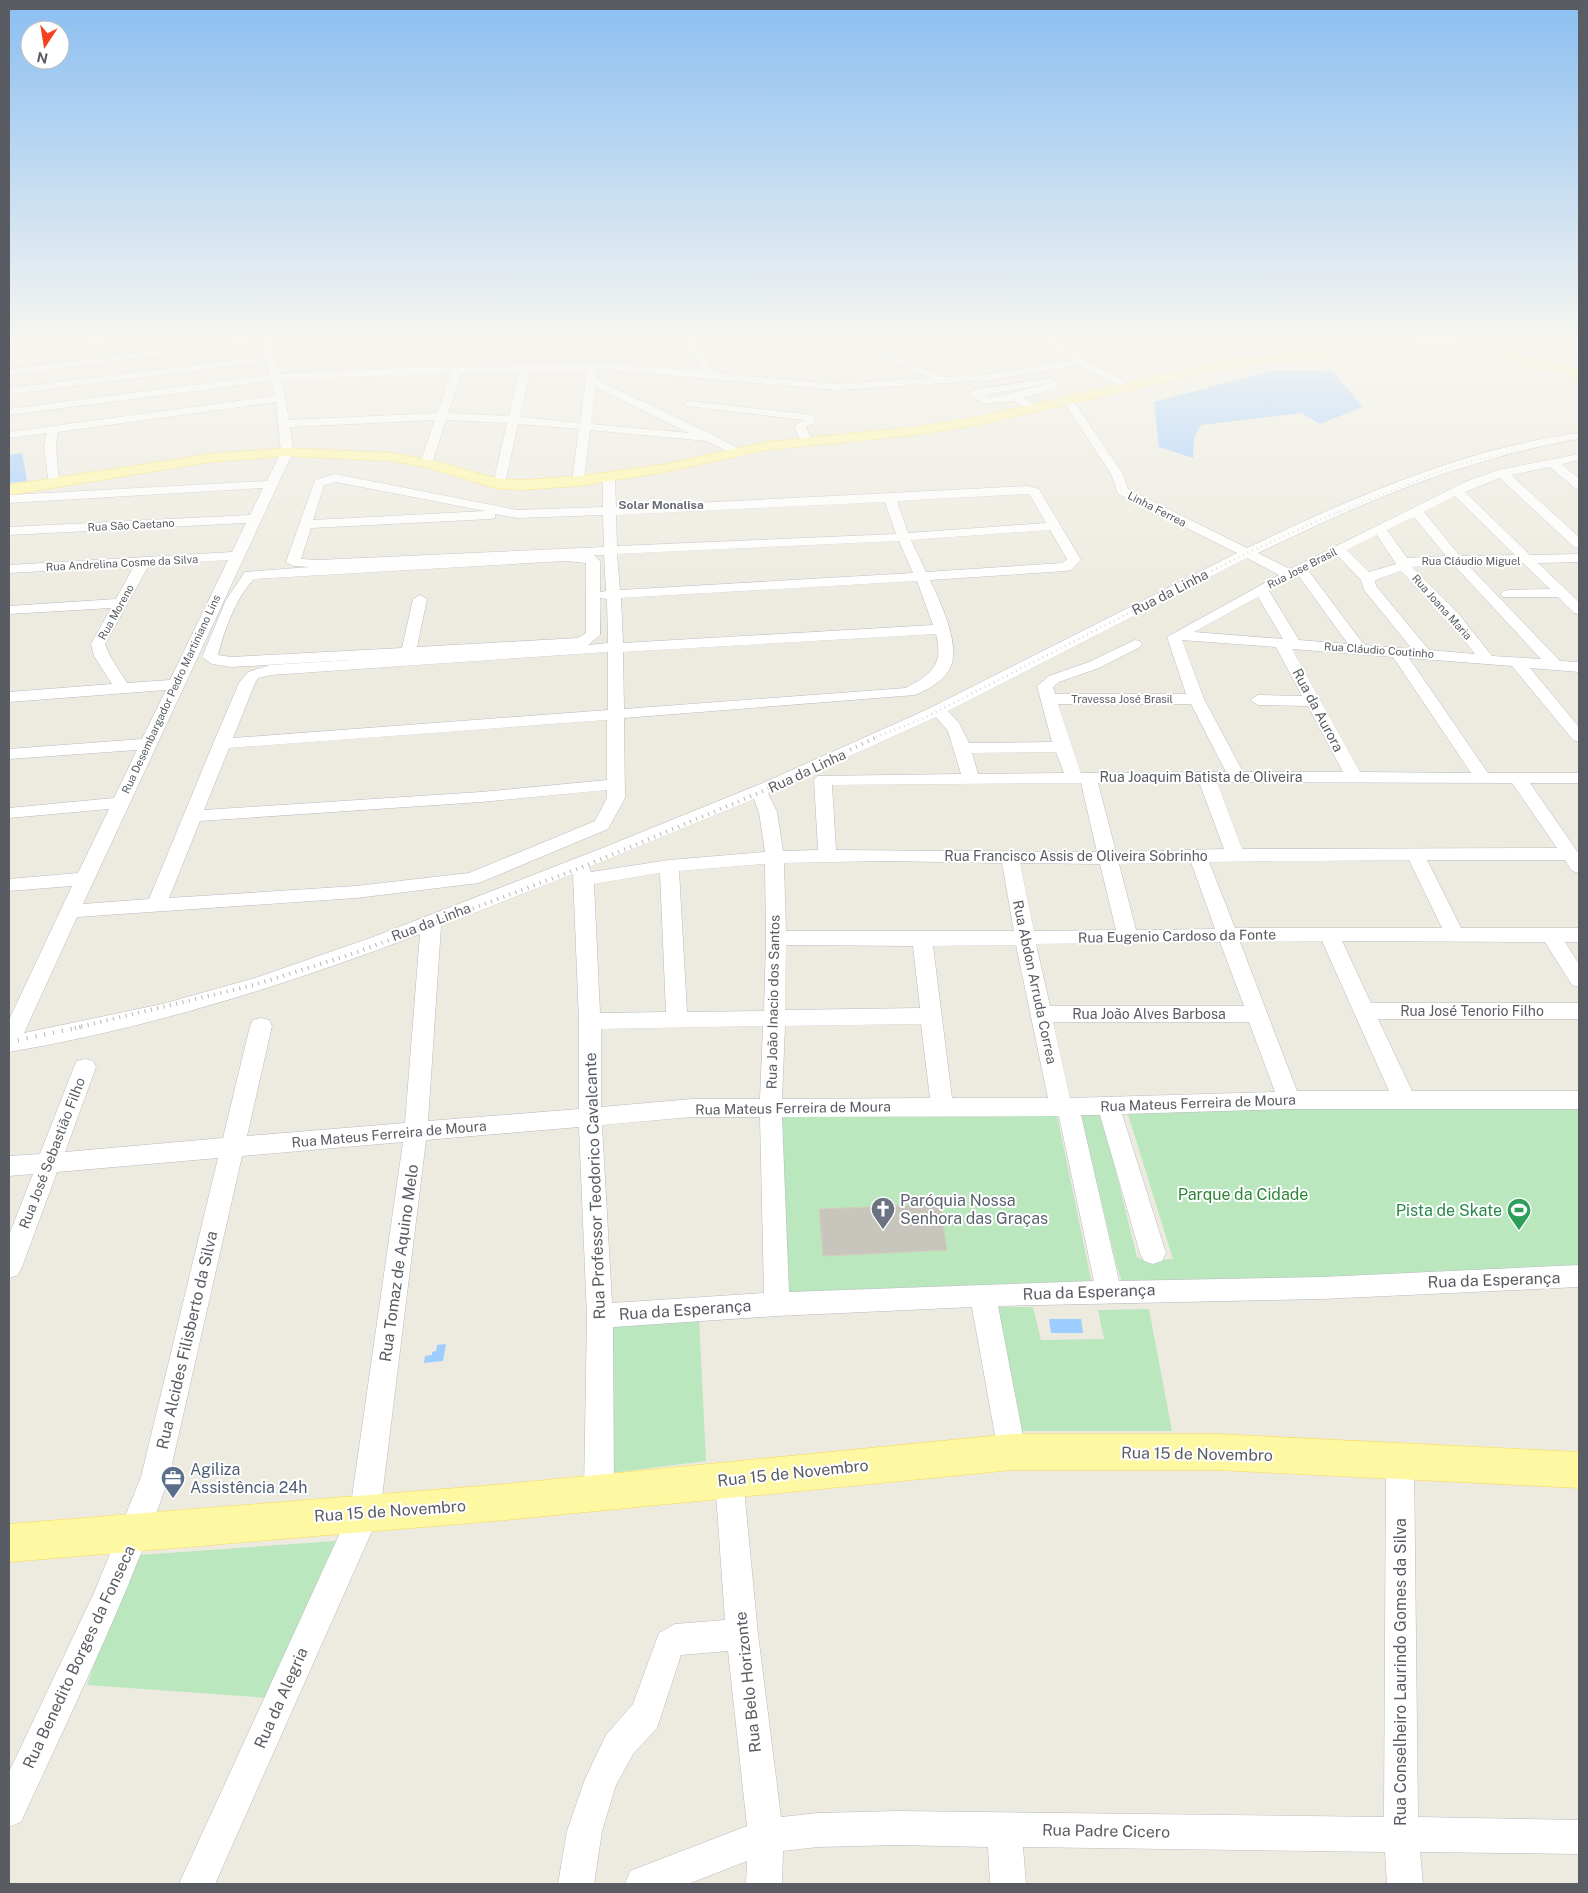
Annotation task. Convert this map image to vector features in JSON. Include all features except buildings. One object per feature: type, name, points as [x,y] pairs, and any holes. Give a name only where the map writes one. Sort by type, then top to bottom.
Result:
[{"type":"main road","points":[[9,490],[50,490],[210,458],[287,452],[376,455],[426,463],[499,484],[523,485],[578,481],[666,468],[738,452],[806,441],[938,427]]},
{"type":"main road","name":"Rua 15 de Novembro","points":[[9,1543],[599,1493],[1012,1452],[1217,1452],[1579,1470]]},
{"type":"street","points":[[9,437],[72,427]]},
{"type":"street","points":[[283,427],[287,452]]},
{"type":"street","points":[[426,463],[439,427]]},
{"type":"street","points":[[499,484],[513,427]]},
{"type":"street","points":[[578,481],[584,427]]},
{"type":"street","points":[[588,427],[711,438]]},
{"type":"street","points":[[689,427],[738,452]]},
{"type":"street","points":[[801,427],[806,441]]},
{"type":"street","name":"Linha Ferrea","points":[[1086,427],[1117,474],[1122,491],[1246,553],[1295,571]]},
{"type":"street","points":[[50,490],[41,445],[53,430]]},
{"type":"street","name":"Rua da Linha","points":[[9,1043],[184,1006],[581,872],[720,806],[759,792],[941,713],[1246,553],[1361,498],[1457,462],[1549,440],[1579,436]]},
{"type":"street","points":[[9,437],[41,445]]},
{"type":"street","name":"Rua Desembargador Pedro Martiniano Lins","points":[[9,1043],[87,879],[146,744],[177,684],[236,556],[287,452]]},
{"type":"street","name":"Rua Jose Brasil","points":[[1178,635],[1295,571],[1457,491],[1502,473],[1579,457]]},
{"type":"street","points":[[1552,462],[1579,484]]},
{"type":"street","points":[[1502,473],[1579,544]]},
{"type":"street","points":[[71,912],[356,892],[472,879],[602,825],[610,810],[611,784],[610,594],[605,477]]},
{"type":"street","points":[[517,514],[335,478],[319,483],[293,562],[318,564],[904,537],[1056,526]]},
{"type":"street","points":[[9,499],[50,490],[271,484]]},
{"type":"street","points":[[305,524],[606,510],[700,508],[889,496],[1028,490],[1035,492],[1074,560],[1066,567],[610,594]]},
{"type":"street","points":[[1457,491],[1579,610]]},
{"type":"street","points":[[221,744],[909,692],[928,682],[943,666],[945,641],[942,629],[889,496]]},
{"type":"street","points":[[1416,512],[1457,561],[1555,665]]},
{"type":"street","name":"Rua São Caetano","points":[[9,531],[254,519]]},
{"type":"street","name":"Rua Joana Maria","points":[[1380,530],[1402,560],[1404,566],[1452,615],[1487,659]]},
{"type":"street","points":[[1339,549],[1368,579],[1369,587],[1423,654]]},
{"type":"street","name":"Rua Andrelina Cosme da Silva","points":[[9,569],[236,556]]},
{"type":"street","points":[[565,557],[587,557],[593,561],[592,635],[587,641],[567,644],[409,652],[220,662],[211,658],[210,654],[230,607],[245,579],[251,574],[565,557]]},
{"type":"street","name":"Rua Cláudio Miguel","points":[[1368,579],[1404,566],[1412,561],[1579,558]]},
{"type":"street","name":"Rua Moreno","points":[[122,688],[98,646],[144,561]]},
{"type":"street","points":[[1295,571],[1358,648]]},
{"type":"street","name":"Rua da Aurora","points":[[1261,590],[1288,644],[1313,701],[1354,776]]},
{"type":"street","points":[[1508,594],[1562,593]]},
{"type":"street","points":[[409,652],[420,599]]},
{"type":"street","points":[[9,610],[121,603]]},
{"type":"street","points":[[211,609],[230,607]]},
{"type":"street","points":[[156,906],[194,816],[221,744],[247,683],[253,675],[270,670],[942,629]]},
{"type":"street","points":[[1178,635],[1173,639],[1196,699],[1237,777]]},
{"type":"street","name":"Rua Cláudio Coutinho","points":[[1178,635],[1579,667]]},
{"type":"street","points":[[1128,937],[1107,858],[1081,778],[1062,747],[1045,689],[1047,683],[1094,664],[1135,644]]},
{"type":"street","points":[[1397,652],[1482,776]]},
{"type":"street","points":[[1517,662],[1579,737]]},
{"type":"street","points":[[9,697],[177,684]]},
{"type":"street","points":[[972,778],[955,729],[941,713],[990,694]]},
{"type":"street","name":"Travessa José Brasil","points":[[1049,699],[1196,699]]},
{"type":"street","points":[[1258,700],[1313,701]]},
{"type":"street","points":[[9,754],[146,744]]},
{"type":"street","points":[[962,748],[1062,747]]},
{"type":"street","name":"Rua Joaquim Batista de Oliveira","points":[[827,856],[823,780],[1354,776],[1579,778]]},
{"type":"street","points":[[1206,777],[1235,855]]},
{"type":"street","points":[[1517,777],[1575,860]]},
{"type":"street","points":[[194,816],[481,797],[611,784]]},
{"type":"street","name":"Rua João Inacio dos Santos","points":[[759,792],[769,809],[774,834],[775,857],[775,1017],[771,1106],[776,1304]]},
{"type":"street","points":[[9,813],[120,803]]},
{"type":"street","points":[[1415,854],[1455,935]]},
{"type":"street","name":"Rua Francisco Assis de Oliveira Sobrinho","points":[[581,872],[775,857],[827,856],[1107,858],[1415,854],[1575,860]]},
{"type":"street","points":[[1198,856],[1289,1100]]},
{"type":"street","name":"Rua Abdon Arruda Correa","points":[[1010,858],[1041,1014],[1109,1292]]},
{"type":"street","points":[[670,866],[677,1021]]},
{"type":"street","name":"Rua Professor Teodorico Cavalcante","points":[[581,872],[590,1021],[590,1116],[600,1316],[599,1493]]},
{"type":"street","points":[[9,885],[87,879]]},
{"type":"street","name":"Rua Tomaz de Aquino Melo","points":[[365,1513],[416,1131],[431,924]]},
{"type":"street","points":[[1329,934],[1406,1101]]},
{"type":"street","name":"Rua Eugenio Cardoso da Fonte","points":[[775,938],[1228,937],[1329,934],[1579,935]]},
{"type":"street","points":[[1551,936],[1579,980]]},
{"type":"street","points":[[922,939],[942,1107]]},
{"type":"street","name":"Rua José Tenorio Filho","points":[[1364,1011],[1579,1011]]},
{"type":"street","name":"Rua João Alves Barbosa","points":[[1041,1014],[1256,1014]]},
{"type":"street","points":[[590,1021],[932,1016]]},
{"type":"street","name":"Rua Alcides Filisberto da Silva","points":[[137,1531],[155,1476],[261,1026]]},
{"type":"street","name":"Rua José Sebastião Filho","points":[[9,1267],[50,1162],[84,1067]]},
{"type":"street","name":"Rua Mateus Ferreira de Moura","points":[[9,1166],[692,1108],[771,1106],[1064,1107],[1289,1100],[1579,1100]]},
{"type":"street","points":[[1108,1105],[1153,1253]]},
{"type":"street","name":"Rua da Esperança","points":[[600,1316],[776,1304],[983,1295],[1322,1288],[1579,1276]]},
{"type":"street","points":[[983,1295],[1012,1452]]},
{"type":"street","name":"Rua Conselheiro Laurindo Gomes da Silva","points":[[1400,1460],[1401,1834],[1405,1884]]},
{"type":"street","name":"Rua Belo Horizonte","points":[[729,1479],[742,1634],[766,1836],[764,1884]]},
{"type":"street","name":"Rua da Alegria","points":[[197,1884],[365,1513]]},
{"type":"street","name":"Rua Benedito Borges da Fonseca","points":[[9,1810],[89,1643],[137,1531]]},
{"type":"street","points":[[576,1884],[582,1838],[598,1788],[617,1748],[627,1733],[645,1718],[670,1644],[674,1640],[742,1634]]},
{"type":"street","points":[[1004,1829],[1008,1884]]},
{"type":"street","name":"Rua Padre Cicero","points":[[643,1884],[766,1836],[836,1830],[1004,1829],[1579,1837]]},
{"type":"green space","name":"Parque da Cidade","points":[[1579,1105],[1579,1271],[1126,1283],[1122,1281],[1117,1267],[1081,1115],[1101,1115],[1103,1119],[1137,1257],[1146,1261],[1173,1259],[1127,1111],[1295,1107]]},
{"type":"green space","points":[[1057,1115],[1092,1284],[785,1294],[780,1117]]},
{"type":"green space","points":[[992,1307],[1033,1307],[1041,1340],[1104,1339],[1098,1310],[1149,1309],[1172,1431],[1016,1431]]},
{"type":"green space","points":[[699,1318],[706,1461],[611,1473],[613,1325]]},
{"type":"green space","points":[[336,1541],[269,1698],[87,1685],[131,1561],[139,1555]]},
{"type":"water","points":[[1157,427],[1200,427],[1194,438],[1193,458],[1159,447]]},
{"type":"water","points":[[22,453],[27,481],[9,483],[9,455]]},
{"type":"water","points":[[1049,1319],[1081,1319],[1083,1333],[1051,1333]]},
{"type":"water","points":[[446,1344],[443,1361],[424,1363],[425,1356],[432,1355],[432,1352],[436,1351],[437,1345]]},
{"type":"railway","points":[[1337,513],[1459,464],[1579,438]]},
{"type":"railway","points":[[876,737],[922,719],[1247,553],[1340,511]]},
{"type":"railway","points":[[75,1028],[254,985],[355,953],[580,868],[761,792],[879,736]]},
{"type":"railway","points":[[9,1042],[81,1027]]},
{"type":"place","name":"Paróquia Nossa Senhora das Graças","points":[[883,1230]]},
{"type":"place","name":"Pista de Skate","points":[[1519,1231]]},
{"type":"place","name":"Agiliza Assistência 24h","points":[[173,1499]]},
{"type":"district","name":"Solar Monalisa","points":[[661,505]]}]
